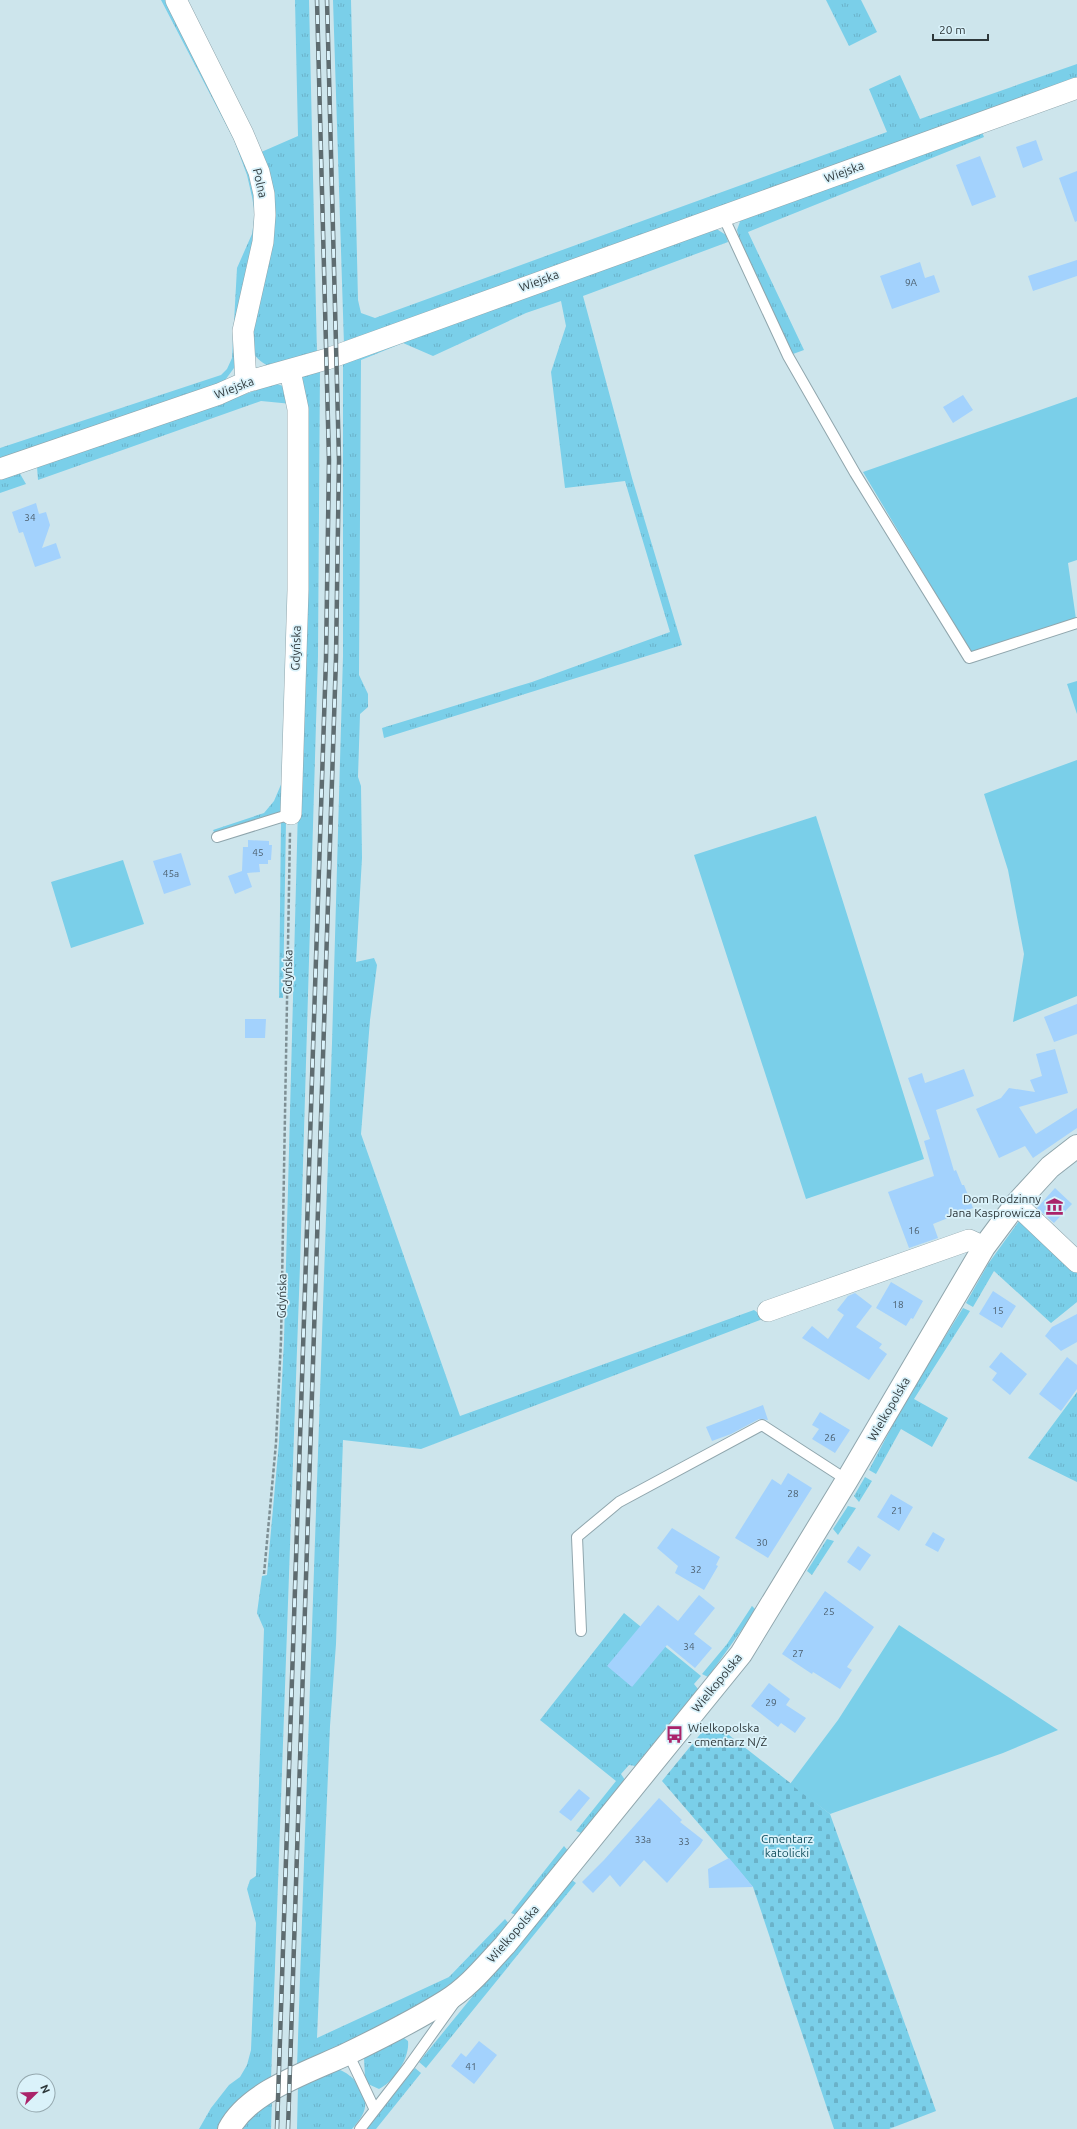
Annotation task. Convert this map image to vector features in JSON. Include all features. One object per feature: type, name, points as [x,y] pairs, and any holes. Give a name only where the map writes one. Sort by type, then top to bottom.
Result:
[{"type":"street","name":"Polna","points":[[176,0],[243,134],[259,172],[264,194],[265,215],[263,242],[243,331],[246,382]]},
{"type":"street","name":"Wiejska","points":[[0,469],[218,394],[246,382],[290,371],[1077,88]]},
{"type":"street","name":"Gdyńska","points":[[290,371],[298,409],[298,590],[291,814]]},
{"type":"street","name":"Wielkopolska","points":[[229,2129],[235,2118],[254,2100],[289,2080],[348,2053],[416,2018],[464,1990],[505,1945],[628,1792],[724,1677],[761,1623],[984,1247],[1016,1204],[1050,1167],[1077,1146]]},
{"type":"street","points":[[1016,1204],[1077,1262]]},
{"type":"street","points":[[768,1311],[969,1240],[984,1247]]},
{"type":"lane","points":[[722,216],[788,356],[855,473],[969,658],[1077,623]]},
{"type":"lane","points":[[217,837],[291,814]]},
{"type":"lane","points":[[581,1631],[577,1537],[619,1502],[762,1425],[847,1480]]},
{"type":"lane","points":[[360,2129],[374,2108],[409,2066],[464,1990]]},
{"type":"lane","points":[[348,2053],[374,2108]]},
{"type":"path","name":"Gdyńska","points":[[264,1574],[276,1443],[281,1340],[291,814]]},
{"type":"green space","points":[[161,0],[166,0],[228,119],[251,174],[259,216],[238,358],[234,368],[223,383],[0,459],[0,448],[221,375],[227,369],[232,358],[237,268],[252,234],[255,214],[252,197],[247,175],[234,140]]},
{"type":"green space","points":[[295,0],[309,0],[317,354],[268,366],[256,356],[251,342],[259,153],[298,136]]},
{"type":"green space","points":[[333,0],[351,0],[358,300],[361,313],[375,318],[887,132],[869,89],[900,75],[920,119],[1077,64],[1077,79],[344,345]]},
{"type":"green space","points":[[826,0],[861,0],[877,32],[849,46]]},
{"type":"green space","points":[[981,130],[984,137],[748,232],[804,350],[793,354],[740,241],[737,230],[742,216]]},
{"type":"green space","points":[[715,228],[726,235],[728,242],[583,296],[632,478],[682,645],[384,738],[382,728],[532,682],[670,632],[625,481],[565,488],[551,372],[566,326],[561,301],[526,313],[433,356],[403,343],[361,360],[359,675],[368,694],[368,707],[360,714],[358,777],[361,786],[362,858],[356,962],[374,958],[377,965],[370,1020],[361,1134],[460,1416],[754,1310],[765,1318],[421,1449],[343,1440],[336,1644],[330,1726],[317,2038],[449,1977],[505,1919],[510,1925],[469,1970],[437,1996],[297,2067],[332,1043],[343,656],[343,358]]},
{"type":"green space","points":[[320,366],[318,656],[300,1266],[271,2080],[219,2129],[199,2129],[211,2108],[229,2085],[240,2077],[247,2065],[251,2050],[256,1923],[247,1889],[250,1880],[256,1876],[264,1629],[257,1613],[262,1576],[267,1575],[279,1442],[284,1340],[302,656],[301,375]]},
{"type":"green space","points":[[273,384],[284,387],[292,404],[261,401],[38,480],[37,467],[144,431]]},
{"type":"green space","points":[[1077,397],[1077,560],[1068,563],[1076,619],[971,653],[863,472]]},
{"type":"green space","points":[[19,472],[26,484],[0,493],[0,478]]},
{"type":"green space","points":[[1077,681],[1077,714],[1067,684]]},
{"type":"green space","points":[[1077,760],[1077,996],[1013,1022],[1024,954],[1008,870],[984,794]]},
{"type":"green space","points":[[288,768],[285,811],[215,834],[213,830],[264,813],[274,801]]},
{"type":"green space","points":[[816,816],[924,1159],[806,1199],[694,855]]},
{"type":"green space","points":[[281,821],[286,821],[283,998],[279,998]]},
{"type":"green space","points":[[123,860],[144,924],[71,948],[51,882]]},
{"type":"green space","points":[[1022,1217],[1077,1271],[1077,1302],[1051,1323],[994,1271],[973,1307],[966,1303],[988,1264]]},
{"type":"green space","points":[[963,1308],[970,1311],[914,1399],[948,1418],[932,1447],[901,1429],[876,1474],[869,1470],[908,1396]]},
{"type":"green space","points":[[1077,1392],[1077,1482],[1028,1458]]},
{"type":"green space","points":[[865,1477],[872,1481],[859,1502],[854,1496]]},
{"type":"green space","points":[[848,1506],[856,1508],[838,1535],[833,1529]]},
{"type":"green space","points":[[827,1539],[834,1541],[812,1575],[807,1571]]},
{"type":"green space","points":[[752,1606],[756,1610],[708,1677],[702,1674],[727,1644]]},
{"type":"green space","points":[[624,1613],[701,1676],[694,1684],[698,1689],[635,1766],[629,1765],[621,1774],[625,1780],[581,1833],[576,1831],[616,1781],[540,1720]]},
{"type":"green space","points":[[899,1625],[1058,1730],[1003,1753],[830,1814],[790,1784],[838,1720]]},
{"type":"green space","name":"Cmentarz katolicki","points":[[711,1721],[830,1814],[936,2111],[889,2129],[834,2129],[753,1887],[662,1781]]},
{"type":"green space","points":[[564,1846],[569,1852],[518,1916],[511,1913]]},
{"type":"green space","points":[[569,1878],[576,1883],[426,2068],[419,2062]]},
{"type":"green space","points":[[404,2038],[408,2041],[408,2048],[404,2062],[400,2069],[385,2086],[379,2089],[368,2084],[365,2077],[364,2058]]},
{"type":"green space","points":[[415,2068],[421,2073],[376,2129],[366,2129]]},
{"type":"green space","points":[[340,2070],[345,2072],[358,2084],[364,2095],[365,2107],[358,2122],[352,2129],[297,2129],[298,2085],[327,2071]]},
{"type":"green space","points":[[272,2100],[271,2129],[238,2129]]},
{"type":"building","points":[[1036,140],[1043,160],[1023,168],[1016,147]]},
{"type":"building","points":[[980,156],[996,197],[972,206],[956,165]]},
{"type":"building","points":[[1077,171],[1077,221],[1075,222],[1059,178]]},
{"type":"building","points":[[1077,260],[1077,276],[1033,291],[1028,276]]},
{"type":"building","points":[[920,262],[925,278],[934,275],[940,292],[892,309],[880,276]]},
{"type":"building","points":[[963,395],[973,410],[953,423],[943,407]]},
{"type":"building","points":[[36,503],[39,514],[46,512],[50,525],[42,548],[56,543],[61,558],[35,567],[23,532],[19,533],[12,512]]},
{"type":"building","points":[[248,840],[269,841],[269,845],[272,845],[271,860],[268,860],[268,864],[259,864],[260,872],[247,873],[252,887],[235,894],[228,876],[242,871],[243,847],[248,847]]},
{"type":"building","points":[[181,853],[191,885],[164,894],[153,861]]},
{"type":"building","points":[[1077,1004],[1077,1034],[1054,1042],[1044,1017]]},
{"type":"building","points":[[245,1019],[266,1019],[265,1038],[245,1038]]},
{"type":"building","points":[[1055,1049],[1068,1093],[1019,1107],[1036,1134],[1077,1108],[1077,1128],[1033,1158],[1025,1146],[999,1158],[976,1109],[1001,1098],[1009,1088],[1035,1092],[1030,1080],[1042,1076],[1036,1054]]},
{"type":"building","points":[[964,1069],[974,1096],[936,1110],[954,1171],[956,1170],[962,1185],[964,1185],[973,1208],[933,1224],[938,1238],[909,1248],[888,1192],[934,1176],[924,1141],[930,1139],[908,1078],[922,1073],[925,1083]]},
{"type":"building","name":"Dom Rodzinny Jana Kasprowicza","points":[[1055,1188],[1072,1204],[1054,1223],[1037,1208]]},
{"type":"building","points":[[891,1282],[923,1301],[913,1319],[911,1318],[906,1326],[876,1308]]},
{"type":"building","points":[[993,1291],[1016,1306],[1002,1328],[979,1314]]},
{"type":"building","points":[[855,1293],[872,1306],[856,1327],[882,1344],[879,1348],[887,1354],[869,1380],[802,1338],[812,1326],[828,1339],[844,1315],[837,1310],[848,1296]]},
{"type":"building","points":[[1077,1314],[1077,1342],[1061,1351],[1045,1336],[1052,1327]]},
{"type":"building","points":[[1001,1352],[1027,1374],[1010,1395],[992,1380],[997,1373],[989,1367]]},
{"type":"building","points":[[1067,1357],[1077,1365],[1077,1389],[1061,1411],[1039,1394]]},
{"type":"building","points":[[763,1405],[768,1420],[759,1419],[731,1434],[712,1441],[706,1427]]},
{"type":"building","points":[[820,1412],[850,1430],[835,1453],[812,1439],[819,1429],[812,1425]]},
{"type":"building","points":[[788,1473],[812,1488],[768,1558],[735,1538],[772,1479],[781,1485]]},
{"type":"building","points":[[891,1494],[913,1507],[899,1531],[877,1517]]},
{"type":"building","points":[[672,1528],[720,1557],[716,1565],[718,1566],[704,1590],[675,1573],[678,1566],[657,1548]]},
{"type":"building","points":[[933,1532],[945,1539],[938,1552],[925,1545]]},
{"type":"building","points":[[858,1546],[871,1555],[860,1571],[847,1562]]},
{"type":"building","points":[[825,1591],[874,1627],[847,1667],[852,1670],[840,1689],[813,1672],[812,1674],[782,1654]]},
{"type":"building","points":[[699,1595],[715,1608],[694,1634],[712,1648],[695,1668],[667,1645],[632,1687],[607,1666],[658,1605],[678,1621]]},
{"type":"building","points":[[769,1683],[790,1699],[786,1705],[806,1718],[795,1733],[781,1723],[778,1727],[751,1706]]},
{"type":"building","points":[[579,1789],[590,1798],[571,1821],[559,1812]]},
{"type":"building","points":[[659,1798],[682,1820],[680,1822],[703,1840],[700,1845],[667,1883],[644,1860],[620,1887],[610,1875],[593,1893],[582,1882],[604,1860]]},
{"type":"building","points":[[729,1858],[753,1887],[709,1888],[708,1869]]},
{"type":"building","points":[[479,2041],[497,2055],[474,2084],[451,2066],[461,2053],[466,2057]]},
{"type":"railway","points":[[277,2129],[326,659],[329,460],[317,0]]},
{"type":"railway","points":[[288,2129],[336,658],[339,460],[327,0]]},
{"type":"place","name":"Dom Rodzinny Jana Kasprowicza","points":[[1054,1206]]},
{"type":"place","name":"Wielkopolska - cmentarz N/Ż","points":[[675,1735]]}]
